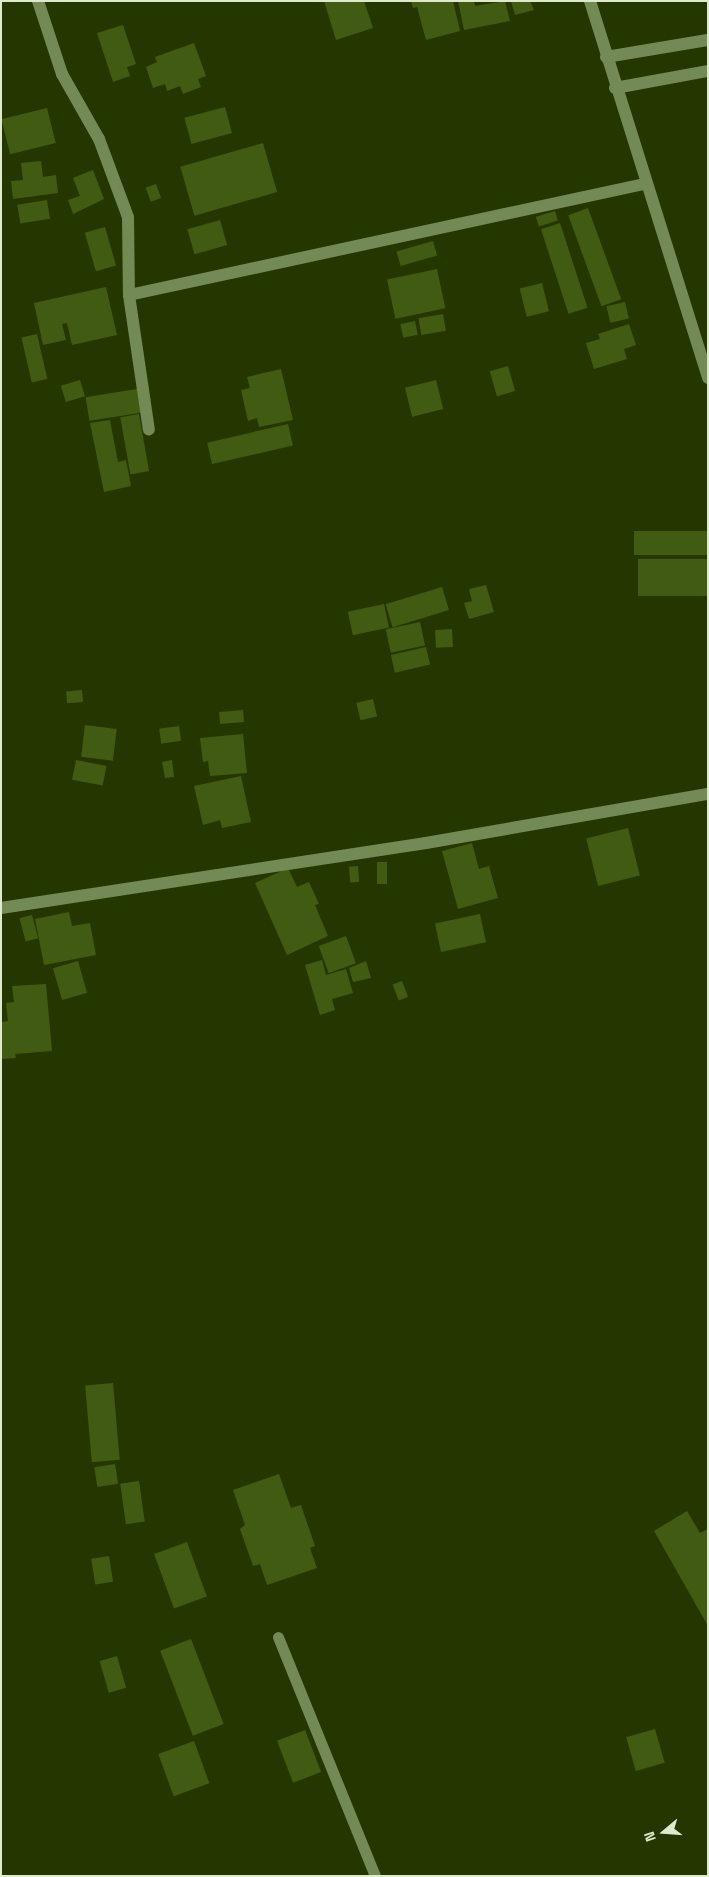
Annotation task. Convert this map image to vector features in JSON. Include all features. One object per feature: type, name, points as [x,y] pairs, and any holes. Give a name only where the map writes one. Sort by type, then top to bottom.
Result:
[{"type":"street","points":[[38,1],[62,74],[99,139],[128,216],[129,295],[149,430]]},
{"type":"street","points":[[590,1],[644,184],[708,378]]},
{"type":"street","points":[[606,57],[708,40]]},
{"type":"street","points":[[615,88],[708,71]]},
{"type":"street","points":[[129,295],[644,184]]},
{"type":"street","points":[[1,908],[426,843],[708,794]]},
{"type":"lane","points":[[278,1637],[375,1876]]},
{"type":"building","points":[[324,1],[364,1],[373,28],[336,40]]},
{"type":"building","points":[[411,1],[453,1],[460,31],[426,40],[417,7],[413,8]]},
{"type":"building","points":[[458,1],[474,1],[475,6],[505,1],[510,21],[464,30]]},
{"type":"building","points":[[511,1],[530,1],[534,10],[515,15]]},
{"type":"building","points":[[123,25],[136,64],[127,67],[130,76],[113,82],[97,33]]},
{"type":"building","points":[[194,43],[206,76],[198,79],[201,87],[183,94],[180,86],[167,91],[165,84],[153,88],[146,67],[157,62],[155,57]]},
{"type":"building","points":[[225,107],[232,133],[191,144],[184,118]]},
{"type":"building","points":[[47,108],[56,143],[10,154],[1,119]]},
{"type":"building","points":[[263,143],[277,192],[194,216],[180,167]]},
{"type":"building","points":[[41,161],[43,177],[56,175],[58,193],[13,199],[11,181],[23,180],[21,163]]},
{"type":"building","points":[[93,170],[104,199],[73,214],[68,200],[80,196],[73,178]]},
{"type":"building","points":[[156,184],[161,198],[151,202],[146,188]]},
{"type":"building","points":[[47,200],[50,219],[20,223],[17,205]]},
{"type":"building","points":[[588,208],[621,299],[601,306],[568,215]]},
{"type":"building","points":[[555,211],[558,221],[539,226],[536,217]]},
{"type":"building","points":[[220,220],[227,245],[194,254],[187,229]]},
{"type":"building","points":[[560,223],[588,308],[568,314],[541,229]]},
{"type":"building","points":[[105,227],[116,265],[96,271],[85,233]]},
{"type":"building","points":[[433,241],[437,255],[401,266],[396,251]]},
{"type":"building","points":[[437,269],[445,308],[395,319],[387,280]]},
{"type":"building","points":[[542,283],[549,311],[527,317],[520,289]]},
{"type":"building","points":[[106,287],[117,335],[72,345],[67,323],[62,324],[66,340],[43,345],[34,303]]},
{"type":"building","points":[[625,302],[629,319],[610,323],[606,306]]},
{"type":"building","points":[[443,314],[446,331],[421,335],[418,318]]},
{"type":"building","points":[[415,321],[418,335],[403,338],[400,324]]},
{"type":"building","points":[[629,324],[636,345],[624,349],[627,359],[594,369],[586,343],[600,339],[598,334]]},
{"type":"building","points":[[37,334],[47,379],[32,382],[21,338]]},
{"type":"building","points":[[508,366],[515,391],[497,396],[490,371]]},
{"type":"building","points":[[281,369],[293,420],[259,427],[257,418],[248,421],[241,390],[250,388],[247,377]]},
{"type":"building","points":[[80,380],[85,396],[66,402],[61,386]]},
{"type":"building","points":[[436,380],[443,409],[412,417],[405,388]]},
{"type":"building","points":[[137,389],[141,413],[89,421],[86,397]]},
{"type":"building","points":[[139,414],[149,471],[130,474],[120,417]]},
{"type":"building","points":[[110,420],[118,462],[126,460],[131,486],[104,492],[90,423]]},
{"type":"building","points":[[288,424],[293,445],[212,464],[207,443]]},
{"type":"building","points":[[634,531],[708,531],[708,555],[634,555]]},
{"type":"building","points":[[638,559],[708,559],[708,596],[638,596]]},
{"type":"building","points":[[486,585],[494,612],[469,619],[464,603],[472,601],[469,589]]},
{"type":"building","points":[[442,587],[449,610],[393,627],[386,604]]},
{"type":"building","points":[[384,604],[389,627],[353,635],[348,612]]},
{"type":"building","points":[[420,622],[425,645],[391,653],[386,629]]},
{"type":"building","points":[[452,629],[453,647],[436,648],[435,630]]},
{"type":"building","points":[[426,647],[430,665],[395,673],[391,655]]},
{"type":"building","points":[[82,690],[83,702],[67,703],[66,691]]},
{"type":"building","points":[[373,699],[377,717],[360,720],[356,703]]},
{"type":"building","points":[[243,710],[244,722],[220,724],[219,712]]},
{"type":"building","points":[[85,725],[117,729],[113,761],[81,757]]},
{"type":"building","points":[[179,726],[181,741],[161,744],[159,729]]},
{"type":"building","points":[[243,734],[247,773],[210,776],[208,761],[203,762],[200,738]]},
{"type":"building","points":[[76,760],[106,766],[103,786],[72,780]]},
{"type":"building","points":[[172,760],[174,777],[165,778],[162,762]]},
{"type":"building","points":[[241,776],[251,822],[222,828],[220,820],[203,825],[194,786]]},
{"type":"building","points":[[628,828],[640,876],[598,886],[586,838]]},
{"type":"building","points":[[472,843],[479,869],[489,866],[498,898],[458,909],[442,851]]},
{"type":"building","points":[[377,862],[387,862],[387,884],[377,884]]},
{"type":"building","points":[[358,866],[359,882],[350,883],[349,867]]},
{"type":"building","points":[[288,868],[297,887],[309,882],[319,904],[315,905],[328,936],[287,955],[255,883]]},
{"type":"building","points":[[69,912],[72,926],[90,923],[96,955],[44,965],[35,919]]},
{"type":"building","points":[[480,914],[486,942],[441,952],[435,924]]},
{"type":"building","points":[[32,915],[38,938],[26,942],[19,918]]},
{"type":"building","points":[[346,936],[356,963],[329,973],[319,946]]},
{"type":"building","points":[[322,960],[326,975],[346,969],[353,993],[332,999],[335,1010],[320,1015],[305,965]]},
{"type":"building","points":[[78,961],[87,993],[62,1000],[53,968]]},
{"type":"building","points":[[366,961],[371,978],[353,982],[349,968]]},
{"type":"building","points":[[402,981],[408,997],[399,1000],[393,985]]},
{"type":"building","points":[[46,984],[52,1051],[15,1054],[16,1058],[1,1059],[1,1022],[8,1021],[6,1003],[14,1002],[12,986]]},
{"type":"building","points":[[113,1383],[120,1460],[92,1462],[85,1385]]},
{"type":"building","points":[[115,1464],[118,1484],[97,1487],[94,1467]]},
{"type":"building","points":[[279,1474],[291,1508],[301,1505],[315,1546],[310,1548],[317,1568],[267,1585],[260,1564],[253,1566],[240,1529],[245,1525],[233,1490]]},
{"type":"building","points":[[139,1481],[145,1522],[126,1524],[120,1484]]},
{"type":"building","points":[[687,1511],[700,1533],[708,1529],[708,1626],[654,1531]]},
{"type":"building","points":[[187,1542],[207,1597],[174,1608],[154,1554]]},
{"type":"building","points":[[109,1556],[113,1582],[95,1584],[91,1559]]},
{"type":"building","points":[[191,1639],[224,1724],[193,1736],[160,1651]]},
{"type":"building","points":[[117,1656],[126,1688],[109,1693],[100,1661]]},
{"type":"building","points":[[655,1729],[665,1763],[636,1771],[626,1737]]},
{"type":"building","points":[[305,1730],[321,1772],[293,1783],[277,1741]]},
{"type":"building","points":[[194,1741],[209,1783],[174,1796],[158,1754]]}]
